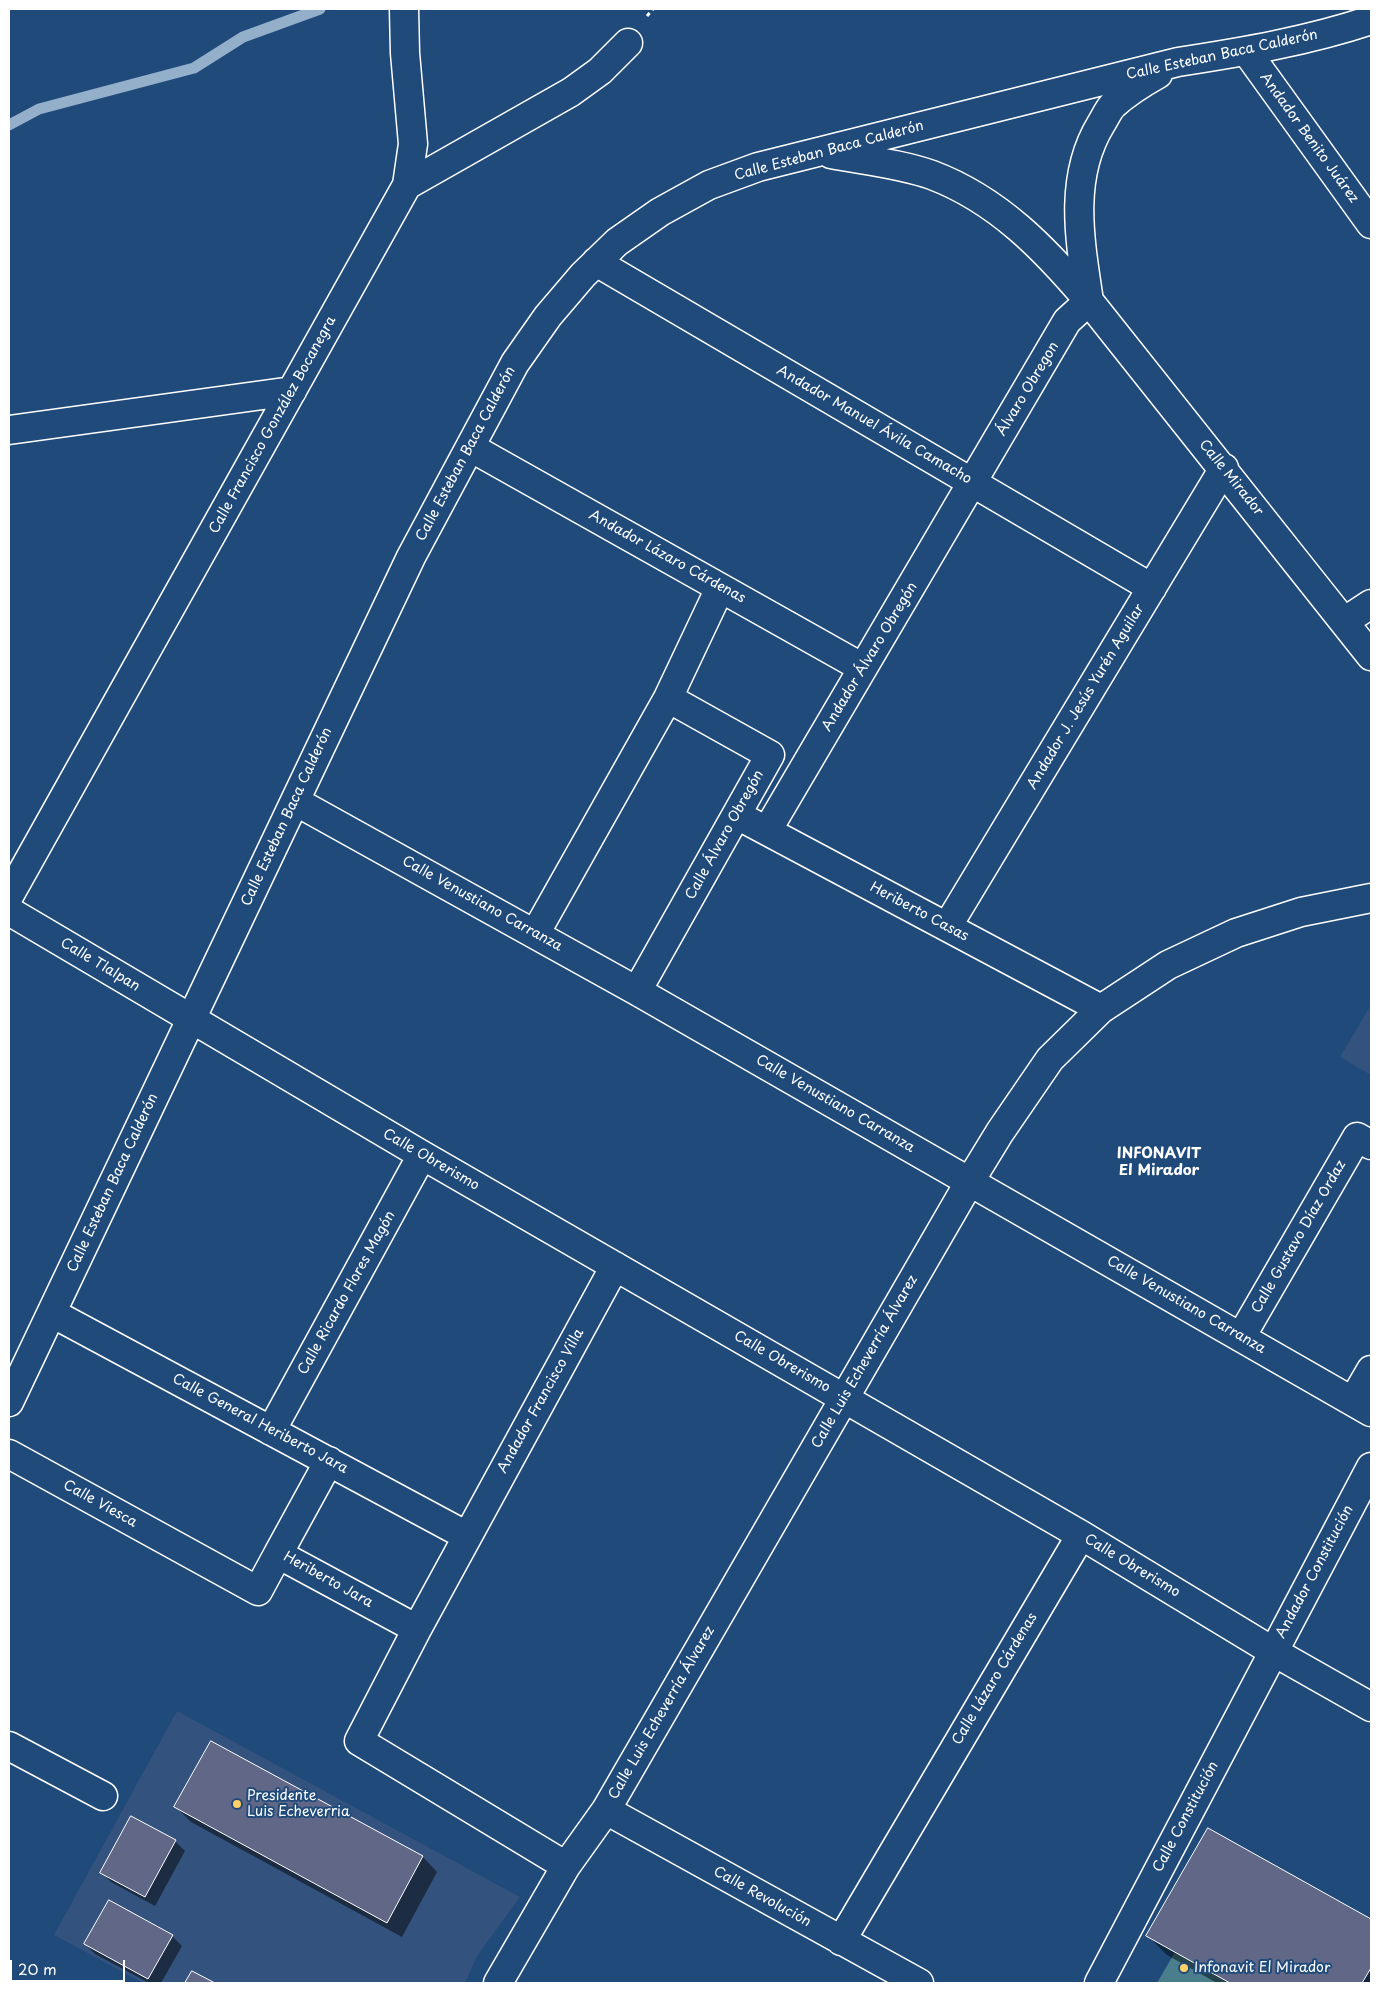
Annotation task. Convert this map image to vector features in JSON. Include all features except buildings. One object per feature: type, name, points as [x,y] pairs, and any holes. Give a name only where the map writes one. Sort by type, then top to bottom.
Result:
[{"type":"street","points":[[404,9],[405,53],[413,144],[407,185]]},
{"type":"street","name":"Calle Esteban Baca Calderón","points":[[9,1402],[411,557],[515,363],[548,316],[596,262],[617,242],[660,212],[709,185],[758,167],[1178,62],[1247,52],[1347,28],[1371,20]]},
{"type":"street","points":[[407,185],[571,92],[600,71],[628,43]]},
{"type":"street","name":"Andador Benito Juárez","points":[[1247,52],[1371,224]]},
{"type":"street","name":"Calle Mirador","points":[[1089,300],[1079,237],[1079,182],[1091,140],[1112,106],[1142,83],[1178,62]]},
{"type":"street","name":"Calle Mirador","points":[[820,153],[875,162],[931,175],[975,194],[1020,228],[1045,251],[1089,300],[1224,468],[1371,656]]},
{"type":"street","name":"Calle Francisco González Bocanegra","points":[[9,896],[407,185]]},
{"type":"street","name":"Andador Manuel Ávila Camacho","points":[[596,262],[1152,588]]},
{"type":"street","name":"Álvaro Obregon","points":[[972,483],[1067,322],[1089,300]]},
{"type":"street","points":[[9,430],[292,391]]},
{"type":"street","name":"Andador Lázaro Cárdenas","points":[[470,447],[863,668]]},
{"type":"street","name":"Andador J. Jesús Yurén Aguilar","points":[[947,927],[1224,468]]},
{"type":"street","name":"Andador Álvaro Obregón","points":[[767,831],[972,483]]},
{"type":"street","points":[[535,934],[668,698],[720,588]]},
{"type":"street","points":[[1345,621],[1371,604]]},
{"type":"street","name":"Calle Álvaro Obregón","points":[[637,991],[770,755],[668,698]]},
{"type":"street","name":"Calle Venustiano Carranza","points":[[295,801],[637,991],[1362,1406]]},
{"type":"street","name":"Heriberto Casas","points":[[736,815],[1101,1009]]},
{"type":"street","name":"Calle Luis Echeverría Álvarez","points":[[498,1983],[566,1866],[606,1810],[970,1181],[1000,1132],[1050,1059],[1101,1009],[1168,965],[1236,933],[1302,912],[1367,896]]},
{"type":"street","name":"Calle Tlalpan","points":[[9,911],[191,1019]]},
{"type":"street","name":"Calle Obrerismo","points":[[191,1019],[1081,1535],[1274,1652],[1371,1707]]},
{"type":"street","name":"Calle Gustavo Díaz Ordaz","points":[[1241,1337],[1364,1141]]},
{"type":"street","name":"Calle Ricardo Flores Magón","points":[[271,1431],[422,1154]]},
{"type":"street","name":"Andador Francisco Villa","points":[[417,1629],[615,1266]]},
{"type":"street","name":"Calle General Heriberto Jara","points":[[52,1313],[467,1536]]},
{"type":"street","points":[[1362,1406],[1371,1370]]},
{"type":"street","name":"Calle Viesca","points":[[9,1454],[258,1591],[278,1554]]},
{"type":"street","name":"Heriberto Jara","points":[[329,1461],[278,1554],[417,1629]]},
{"type":"street","name":"Andador Constitución","points":[[1274,1652],[1371,1467]]},
{"type":"street","name":"Calle Lázaro Cárdenas","points":[[841,1941],[1081,1535]]},
{"type":"street","points":[[417,1629],[359,1741],[566,1866]]},
{"type":"street","name":"Calle Constitución","points":[[1099,1983],[1274,1652]]},
{"type":"street","points":[[9,1746],[103,1796]]},
{"type":"street","name":"Calle Revolución","points":[[606,1810],[919,1983]]},
{"type":"shaded area","points":[[1371,1005],[1371,1075],[1340,1057]]},
{"type":"shaded area","name":"Presidente Luis Echeverria","points":[[177,1711],[520,1897],[477,1956],[465,1983],[143,1983],[54,1935]]},
{"type":"green space","name":"Infonavit El Mirador","points":[[1175,1952],[1230,1983],[1157,1983]]},
{"type":"waterway","points":[[9,125],[39,109],[194,68],[243,37],[320,9]]},
{"type":"place","name":"Presidente Luis Echeverria","points":[[237,1804]]},
{"type":"place","name":"Infonavit El Mirador","points":[[1184,1968]]},
{"type":"district","name":"INFONAVIT El Mirador","points":[[1159,1162]]}]
